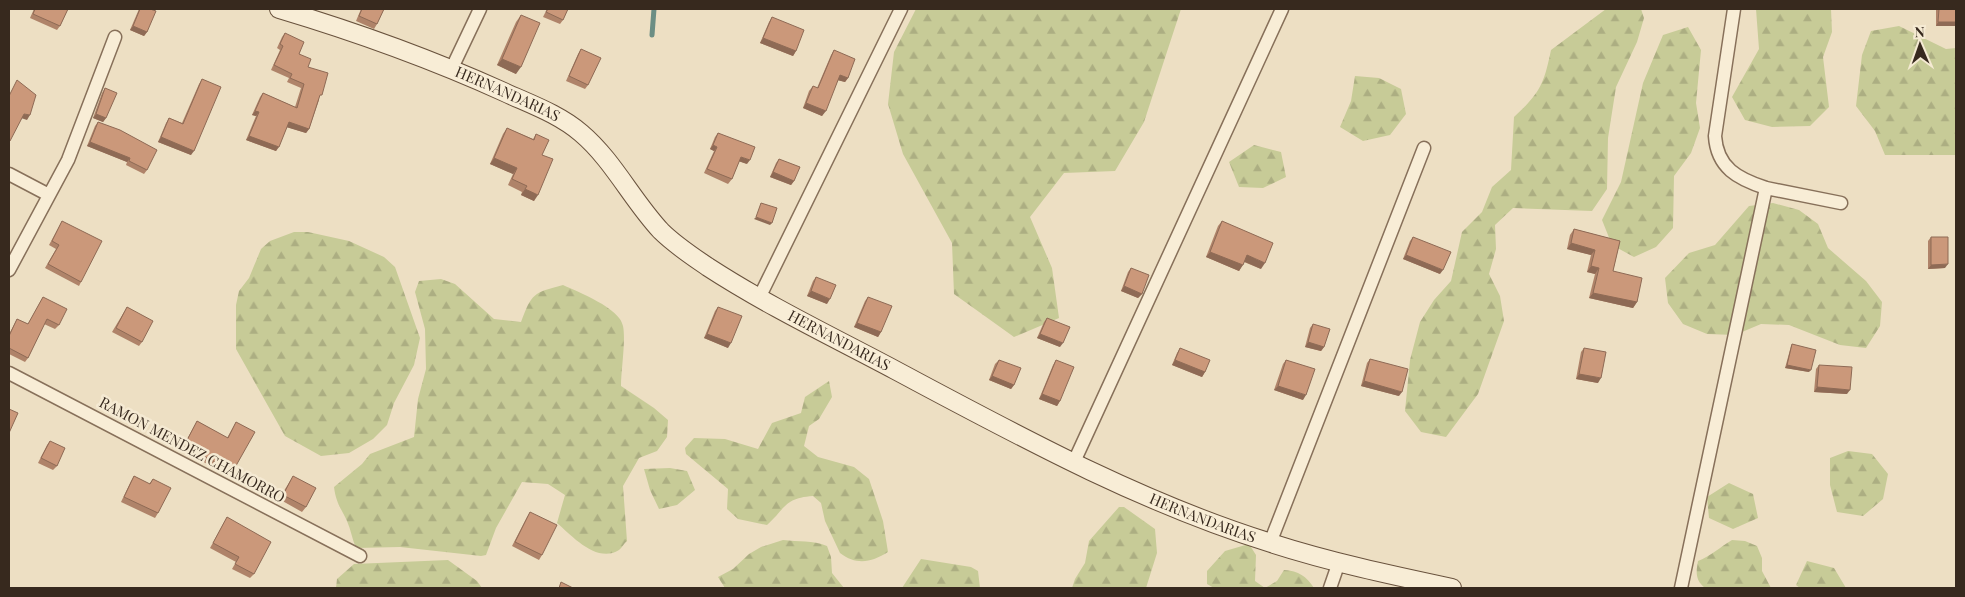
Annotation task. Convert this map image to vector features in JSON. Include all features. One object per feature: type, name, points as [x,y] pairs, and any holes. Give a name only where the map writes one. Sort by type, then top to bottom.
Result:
[{"type":"street","name":"HERNANDARIAS","points":[[279,9],[339,27],[452,68],[553,115],[580,132],[603,155],[656,225],[672,241],[709,268],[759,298],[1073,464],[1186,512],[1270,543],[1339,562],[1452,588]]},
{"type":"street","points":[[452,68],[480,9]]},
{"type":"street","points":[[759,298],[901,9]]},
{"type":"street","points":[[1073,464],[1282,9]]},
{"type":"street","points":[[1734,9],[1715,136],[1716,146],[1723,164],[1732,172],[1766,188],[1842,203]]},
{"type":"street","points":[[9,270],[68,160],[115,37]]},
{"type":"street","points":[[1270,543],[1424,148]]},
{"type":"street","points":[[9,174],[49,195]]},
{"type":"street","points":[[1681,588],[1766,188]]},
{"type":"street","name":"RAMON MENDEZ CHAMORRO","points":[[9,373],[360,556]]},
{"type":"street","points":[[1330,588],[1339,562]]},
{"type":"green space","points":[[916,9],[1181,9],[1144,122],[1115,171],[1064,173],[1030,217],[1052,268],[1059,318],[1014,337],[954,294],[952,243],[903,154],[888,104],[894,52]]},
{"type":"green space","points":[[1606,9],[1641,9],[1644,18],[1637,42],[1616,87],[1608,138],[1607,189],[1592,211],[1513,208],[1495,225],[1496,249],[1489,274],[1500,296],[1504,321],[1478,394],[1446,437],[1421,432],[1405,411],[1410,360],[1420,322],[1434,300],[1451,281],[1462,232],[1482,212],[1492,187],[1511,170],[1514,117],[1530,101],[1540,87],[1551,50]]},
{"type":"green space","points":[[1756,9],[1831,9],[1832,32],[1823,57],[1829,107],[1810,126],[1772,127],[1745,120],[1732,97],[1759,49]]},
{"type":"green space","points":[[1899,26],[1946,49],[1956,48],[1956,155],[1885,155],[1875,131],[1856,106],[1862,55],[1871,31]]},
{"type":"green space","points":[[1688,27],[1701,50],[1696,103],[1700,128],[1691,153],[1674,176],[1673,228],[1656,247],[1634,257],[1612,245],[1602,220],[1621,182],[1643,83],[1663,35]]},
{"type":"green space","points":[[1355,76],[1379,78],[1401,89],[1406,114],[1390,135],[1363,141],[1340,127],[1351,101]]},
{"type":"green space","points":[[1254,145],[1281,152],[1286,177],[1263,188],[1239,187],[1229,162]]},
{"type":"green space","points":[[1773,203],[1799,210],[1818,224],[1828,248],[1866,281],[1882,302],[1880,326],[1866,348],[1840,345],[1789,325],[1761,324],[1735,335],[1707,334],[1683,324],[1668,303],[1665,278],[1689,253],[1715,245],[1749,206]]},
{"type":"green space","points":[[294,232],[308,232],[349,241],[384,257],[395,267],[420,338],[414,365],[394,403],[387,425],[373,439],[349,453],[321,456],[285,436],[236,349],[236,305],[239,291],[249,278],[261,249],[270,241]]},
{"type":"green space","points":[[441,279],[455,284],[494,319],[521,322],[528,305],[535,296],[545,290],[563,285],[598,301],[620,319],[623,326],[624,339],[621,386],[654,408],[668,420],[667,437],[657,451],[639,458],[623,486],[627,541],[619,550],[602,554],[585,547],[557,523],[565,495],[548,484],[522,482],[496,528],[486,555],[400,547],[356,548],[348,524],[337,501],[334,487],[362,464],[370,454],[414,437],[418,399],[426,369],[425,329],[415,292],[419,281]]},
{"type":"green space","points":[[829,381],[832,397],[819,419],[809,426],[804,446],[818,457],[854,467],[869,479],[883,521],[888,552],[870,560],[852,560],[840,553],[825,521],[821,503],[813,496],[796,499],[786,505],[767,525],[738,519],[727,509],[728,489],[686,454],[685,448],[694,438],[725,439],[758,449],[772,423],[801,413],[805,397]]},
{"type":"green space","points":[[1848,451],[1872,454],[1888,474],[1883,499],[1863,516],[1837,512],[1830,485],[1830,458]]},
{"type":"green space","points":[[670,468],[687,471],[695,490],[677,505],[659,509],[650,490],[644,469]]},
{"type":"green space","points":[[1729,483],[1753,494],[1758,518],[1733,529],[1709,518],[1707,497]]},
{"type":"green space","points":[[1119,507],[1124,507],[1155,529],[1157,553],[1146,588],[1072,588],[1085,563],[1089,541]]},
{"type":"green space","points":[[783,540],[811,542],[827,546],[831,557],[832,573],[844,588],[725,588],[718,577],[733,569],[749,554],[761,547]]},
{"type":"green space","points":[[1732,540],[1745,541],[1757,546],[1762,558],[1762,571],[1771,588],[1705,588],[1699,582],[1697,576],[1698,561]]},
{"type":"green space","points":[[1249,544],[1256,555],[1255,581],[1265,588],[1214,588],[1207,584],[1207,571],[1225,551]]},
{"type":"green space","points":[[921,559],[971,567],[978,571],[980,588],[902,588]]},
{"type":"green space","points":[[448,560],[477,581],[482,588],[336,588],[337,579],[354,564]]},
{"type":"green space","points":[[1807,561],[1834,568],[1846,588],[1800,588],[1796,585]]},
{"type":"green space","points":[[1284,570],[1302,575],[1314,588],[1265,588],[1277,581]]},
{"type":"building","points":[[35,9],[68,9],[60,26],[33,14]]},
{"type":"building","points":[[140,9],[156,11],[147,32],[133,26]]},
{"type":"building","points":[[362,9],[384,9],[377,24],[359,16]]},
{"type":"building","points":[[548,9],[568,9],[563,20],[546,12]]},
{"type":"building","points":[[1939,9],[1956,9],[1956,22],[1938,22]]},
{"type":"building","points":[[521,15],[540,23],[521,67],[502,59]]},
{"type":"building","points":[[772,17],[804,30],[796,51],[763,38]]},
{"type":"building","points":[[285,33],[304,42],[299,54],[311,59],[308,67],[328,73],[309,129],[289,122],[279,147],[249,136],[259,112],[255,111],[263,93],[297,108],[304,84],[290,78],[292,74],[274,65],[283,46],[280,44]]},
{"type":"building","points":[[581,49],[601,58],[588,85],[569,76]]},
{"type":"building","points":[[834,50],[855,59],[848,78],[840,75],[826,111],[806,103],[813,86],[818,88]]},
{"type":"building","points":[[202,79],[221,87],[194,151],[161,137],[169,118],[183,124]]},
{"type":"building","points":[[17,80],[36,95],[30,115],[24,114],[9,141],[9,96]]},
{"type":"building","points":[[105,88],[117,93],[106,118],[96,114]]},
{"type":"building","points":[[98,122],[120,130],[157,150],[147,170],[129,161],[130,158],[90,142]]},
{"type":"building","points":[[507,128],[534,140],[536,134],[549,140],[542,155],[553,159],[538,195],[525,189],[527,186],[512,179],[517,168],[494,158]]},
{"type":"building","points":[[718,133],[755,147],[750,160],[741,157],[732,179],[707,169],[717,147],[713,145]]},
{"type":"building","points":[[779,159],[800,167],[794,181],[773,172]]},
{"type":"building","points":[[761,203],[777,208],[772,223],[756,217]]},
{"type":"building","points":[[62,221],[102,241],[81,282],[48,264],[59,245],[52,241]]},
{"type":"building","points":[[1222,221],[1273,243],[1265,263],[1247,255],[1243,265],[1210,252]]},
{"type":"building","points":[[1574,229],[1620,241],[1613,271],[1642,278],[1637,302],[1593,293],[1599,268],[1591,266],[1595,250],[1571,243]]},
{"type":"building","points":[[1413,237],[1451,252],[1443,270],[1406,255]]},
{"type":"building","points":[[1931,237],[1948,237],[1948,264],[1931,265]]},
{"type":"building","points":[[1131,268],[1149,275],[1142,294],[1124,286]]},
{"type":"building","points":[[816,277],[836,285],[830,299],[811,291]]},
{"type":"building","points":[[43,297],[67,309],[59,325],[47,319],[28,358],[9,348],[9,336],[17,319],[28,324]]},
{"type":"building","points":[[868,297],[892,306],[881,332],[857,323]]},
{"type":"building","points":[[127,307],[153,321],[142,342],[116,328]]},
{"type":"building","points":[[718,307],[742,316],[731,343],[707,334]]},
{"type":"building","points":[[1047,318],[1070,327],[1063,343],[1040,334]]},
{"type":"building","points":[[1313,324],[1330,329],[1324,347],[1308,342]]},
{"type":"building","points":[[1792,344],[1816,350],[1811,370],[1787,365]]},
{"type":"building","points":[[1180,348],[1210,360],[1205,372],[1175,360]]},
{"type":"building","points":[[1584,348],[1606,352],[1601,378],[1579,374]]},
{"type":"building","points":[[1370,359],[1408,369],[1402,392],[1364,381]]},
{"type":"building","points":[[999,360],[1021,368],[1014,385],[992,376]]},
{"type":"building","points":[[1056,360],[1074,367],[1060,401],[1042,394]]},
{"type":"building","points":[[1286,360],[1315,369],[1306,395],[1278,386]]},
{"type":"building","points":[[1819,365],[1852,367],[1850,390],[1817,387]]},
{"type":"building","points":[[9,409],[18,413],[9,433]]},
{"type":"building","points":[[197,421],[228,438],[236,422],[255,432],[233,471],[184,446]]},
{"type":"building","points":[[50,441],[65,448],[57,466],[41,458]]},
{"type":"building","points":[[134,476],[150,484],[153,479],[171,488],[158,513],[124,497]]},
{"type":"building","points":[[293,476],[316,488],[306,507],[283,495]]},
{"type":"building","points":[[530,512],[557,525],[542,555],[515,542]]},
{"type":"building","points":[[227,517],[271,542],[254,574],[235,564],[239,557],[213,543]]},
{"type":"building","points":[[561,582],[573,588],[559,588]]},
{"type":"waterway","points":[[652,35],[654,9]]}]
